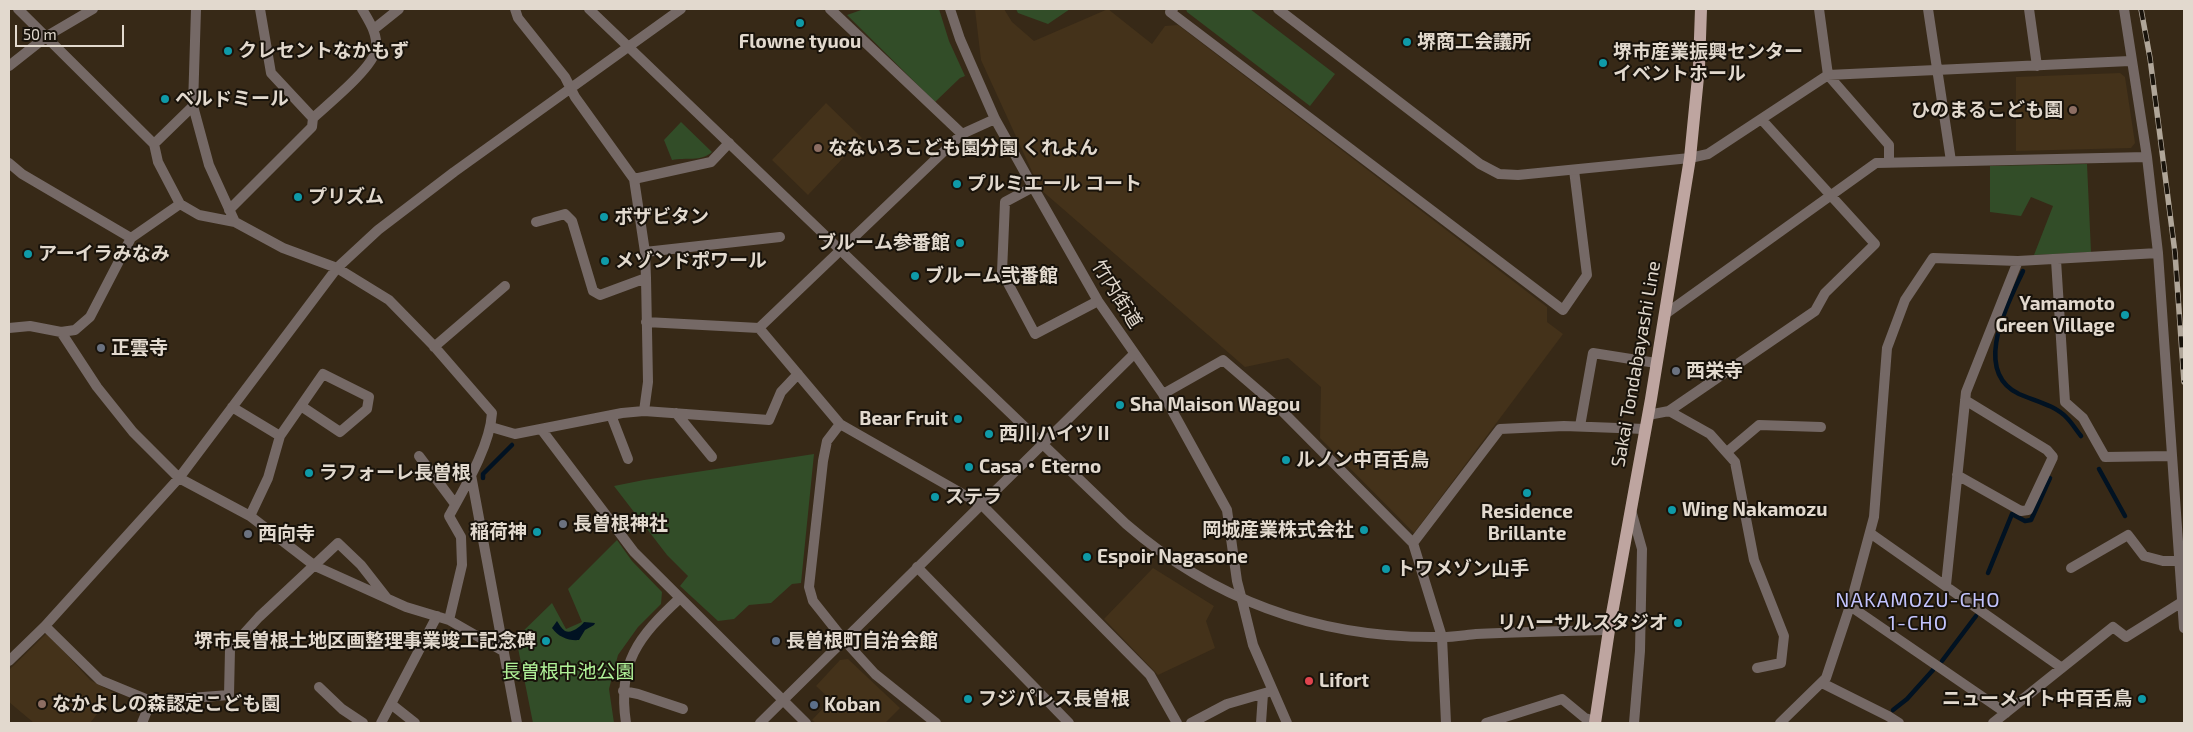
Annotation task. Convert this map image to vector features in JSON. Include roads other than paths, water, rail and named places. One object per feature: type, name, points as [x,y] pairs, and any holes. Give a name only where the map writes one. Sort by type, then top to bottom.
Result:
[{"type":"main road","name":"Sakai Tondabayashi Line","points":[[1595,722],[1690,158],[1699,67],[1701,9]]},
{"type":"street","points":[[18,9],[154,144],[158,162],[180,204],[199,216],[235,222],[283,248],[337,268],[388,300],[434,347],[492,413],[491,427],[471,475],[449,516],[461,537],[462,565],[449,620]]},
{"type":"street","points":[[9,66],[47,36],[93,9]]},
{"type":"street","points":[[196,9],[193,106],[209,165],[235,222]]},
{"type":"street","points":[[260,9],[271,73],[313,118]]},
{"type":"street","points":[[229,210],[312,127],[313,118],[369,65],[376,50],[374,29],[362,9]]},
{"type":"street","points":[[374,29],[399,9]]},
{"type":"street","points":[[515,9],[518,18],[565,78],[575,97],[634,179],[645,252],[648,382],[644,411]]},
{"type":"street","points":[[588,9],[1145,540],[1179,564],[1242,600],[1314,623],[1370,633],[1442,637],[1609,630]]},
{"type":"street","points":[[9,661],[46,626],[179,478],[337,268],[378,230],[570,87],[681,9]]},
{"type":"street","points":[[830,9],[962,134]]},
{"type":"street","name":"竹内街道","points":[[950,9],[960,39],[995,119],[1098,301],[1163,394],[1227,510],[1237,580],[1253,645],[1268,692],[1287,723]]},
{"type":"street","points":[[1173,9],[1170,12],[1563,310],[1588,275],[1574,170]]},
{"type":"street","points":[[1278,9],[1480,164],[1499,174],[1518,175],[1574,170],[1690,158],[1708,154],[1828,75],[2130,61]]},
{"type":"street","points":[[1819,9],[1828,75],[1889,145],[1889,162]]},
{"type":"street","points":[[1928,9],[1951,161]]},
{"type":"street","points":[[2029,9],[2037,66]]},
{"type":"street","points":[[2124,9],[2130,61],[2147,157],[2158,253],[2184,628]]},
{"type":"street","points":[[154,144],[193,106]]},
{"type":"street","points":[[646,322],[759,328],[962,134],[995,119]]},
{"type":"street","points":[[1648,415],[1669,411],[1815,311],[1825,293],[1876,244],[1762,120]]},
{"type":"street","points":[[634,179],[710,162],[729,143]]},
{"type":"street","points":[[1664,315],[1876,163],[2147,157]]},
{"type":"street","points":[[9,163],[22,174],[131,238]]},
{"type":"street","points":[[1033,187],[1005,202],[1002,272],[1034,334],[1098,301]]},
{"type":"street","points":[[9,328],[30,326],[60,332],[75,330],[90,317],[131,238],[180,204]]},
{"type":"street","points":[[536,222],[565,214],[572,221],[593,292],[600,295],[646,278]]},
{"type":"street","points":[[645,252],[780,237]]},
{"type":"street","points":[[1780,723],[1826,678],[1850,606],[1870,533],[1880,455],[1887,348],[1905,300],[1933,258],[2018,261],[2158,253]]},
{"type":"street","points":[[2056,260],[2065,402],[2083,418],[2105,458],[2172,456]]},
{"type":"street","points":[[1946,585],[1966,392],[2018,261]]},
{"type":"street","points":[[434,347],[505,286]]},
{"type":"street","points":[[759,328],[840,424],[982,505],[1150,675],[1177,723]]},
{"type":"street","points":[[60,332],[97,387],[133,432],[179,478],[250,516],[315,566],[406,607],[449,620],[503,651]]},
{"type":"street","points":[[1580,426],[1593,353],[1656,362]]},
{"type":"street","points":[[760,723],[1134,354]]},
{"type":"street","points":[[1163,394],[1223,360],[1280,409],[1413,543],[1442,637],[1446,723]]},
{"type":"street","points":[[250,516],[268,478],[280,436],[323,374],[369,396],[367,409],[340,432],[301,406]]},
{"type":"street","points":[[491,427],[515,434],[611,415],[644,411],[769,420],[781,392],[798,374]]},
{"type":"street","points":[[1957,475],[2021,510],[2028,510],[2053,457],[2047,450],[1965,400]]},
{"type":"street","points":[[232,406],[280,436]]},
{"type":"street","points":[[1669,411],[1710,434],[1735,462],[1754,560],[1784,636],[1781,663],[1757,668]]},
{"type":"street","points":[[676,413],[712,457]]},
{"type":"street","points":[[611,415],[628,459]]},
{"type":"street","points":[[840,424],[827,441],[823,460],[809,587],[813,601],[844,640],[875,674],[936,723]]},
{"type":"street","points":[[1726,452],[1759,425],[1821,427]]},
{"type":"street","points":[[1413,543],[1500,429],[1580,426],[1645,429]]},
{"type":"street","points":[[541,429],[634,552],[806,723]]},
{"type":"street","points":[[419,456],[455,504]]},
{"type":"street","points":[[471,475],[517,723]]},
{"type":"street","points":[[1631,509],[1642,549],[1640,651],[1634,723]]},
{"type":"street","points":[[1870,533],[2062,668]]},
{"type":"street","points":[[2070,568],[2128,535],[2144,556],[2179,561]]},
{"type":"street","points":[[46,626],[100,680],[151,701],[229,694],[230,649],[259,617],[338,543],[361,565],[387,598]]},
{"type":"street","points":[[917,567],[1069,723]]},
{"type":"street","points":[[626,723],[623,684],[631,657],[647,632],[680,598]]},
{"type":"street","points":[[1994,723],[2113,627],[2126,637],[2182,602]]},
{"type":"street","points":[[1850,606],[2006,713]]},
{"type":"street","points":[[381,723],[437,616]]},
{"type":"street","points":[[1822,683],[1899,723]]},
{"type":"street","points":[[318,687],[342,709],[363,723]]},
{"type":"street","points":[[623,691],[638,694],[683,710]]},
{"type":"street","points":[[1191,723],[1227,704],[1268,692],[1261,723]]},
{"type":"street","points":[[1486,723],[1562,699],[1585,718],[1595,722]]},
{"type":"street","points":[[142,723],[151,701]]},
{"type":"street","points":[[391,704],[415,723]]},
{"type":"water","points":[[557,621],[568,632],[581,626],[584,622],[595,623],[585,630],[579,640],[575,640],[564,638],[554,631],[552,628]]},
{"type":"waterway","points":[[2023,271],[2002,318],[1997,336],[1995,354],[1997,370],[2005,383],[2019,394],[2057,410],[2069,420],[2081,436]]},
{"type":"waterway","points":[[483,478],[483,474],[512,445]]},
{"type":"waterway","points":[[2099,469],[2125,516]]},
{"type":"waterway","points":[[1988,573],[2012,514],[2025,521],[2031,520],[2050,478]]},
{"type":"waterway","points":[[1942,661],[1976,616]]},
{"type":"waterway","points":[[1893,710],[1907,699],[1933,670]]},
{"type":"railway","points":[[2141,9],[2150,58],[2175,253],[2184,382]]},
{"type":"place","name":"Flowne tyuou","points":[[800,23]]},
{"type":"place","name":"堺商工会議所","points":[[1407,42]]},
{"type":"place","name":"クレセントなかもず","points":[[228,51]]},
{"type":"place","name":"堺市産業振興センター イベントホール","points":[[1603,63]]},
{"type":"place","name":"ベルドミール","points":[[165,99]]},
{"type":"place","name":"ひのまるこども園","points":[[2073,110]]},
{"type":"place","name":"なないろこども園分園 くれよん","points":[[818,148]]},
{"type":"place","name":"プルミエール コート","points":[[957,184]]},
{"type":"place","name":"プリズム","points":[[298,197]]},
{"type":"place","name":"ボザビタン","points":[[604,217]]},
{"type":"place","name":"ブルーム参番館","points":[[960,243]]},
{"type":"place","name":"アーイラみなみ","points":[[28,254]]},
{"type":"place","name":"メゾンドポワール","points":[[605,261]]},
{"type":"place","name":"ブルーム弐番館","points":[[915,276]]},
{"type":"place","name":"Yamamoto Green Village","points":[[2125,315]]},
{"type":"place","name":"正雲寺","points":[[101,348]]},
{"type":"place","name":"西栄寺","points":[[1676,371]]},
{"type":"place","name":"Sha Maison Wagou","points":[[1120,405]]},
{"type":"place","name":"Bear Fruit","points":[[958,419]]},
{"type":"place","name":"西川ハイツⅡ","points":[[989,434]]},
{"type":"place","name":"ルノン中百舌鳥","points":[[1286,460]]},
{"type":"place","name":"Casa・Eterno","points":[[969,467]]},
{"type":"place","name":"ラフォーレ長曽根","points":[[309,473]]},
{"type":"place","name":"Residence Brillante","points":[[1527,493]]},
{"type":"place","name":"ステラ","points":[[935,497]]},
{"type":"place","name":"Wing Nakamozu","points":[[1672,510]]},
{"type":"place","name":"長曽根神社","points":[[563,524]]},
{"type":"place","name":"岡城産業株式会社","points":[[1364,530]]},
{"type":"place","name":"稲荷神","points":[[537,532]]},
{"type":"place","name":"西向寺","points":[[248,534]]},
{"type":"place","name":"Espoir Nagasone","points":[[1087,557]]},
{"type":"place","name":"トワメゾン山手","points":[[1386,569]]},
{"type":"place","name":"リハーサルスタジオ","points":[[1678,623]]},
{"type":"place","name":"堺市長曽根土地区画整理事業竣工記念碑","points":[[546,641]]},
{"type":"place","name":"長曽根町自治会館","points":[[776,641]]},
{"type":"place","name":"Lifort","points":[[1309,681]]},
{"type":"place","name":"フジパレス長曽根","points":[[968,699]]},
{"type":"place","name":"ニューメイト中百舌鳥","points":[[2142,699]]},
{"type":"place","name":"なかよしの森認定こども園","points":[[42,704]]},
{"type":"place","name":"Koban","points":[[814,705]]},
{"type":"district","name":"NAKAMOZU-CHO 1-CHO","points":[[1918,612]]},
{"type":"park label","name":"長曽根中池公園","points":[[568,672]]}]
